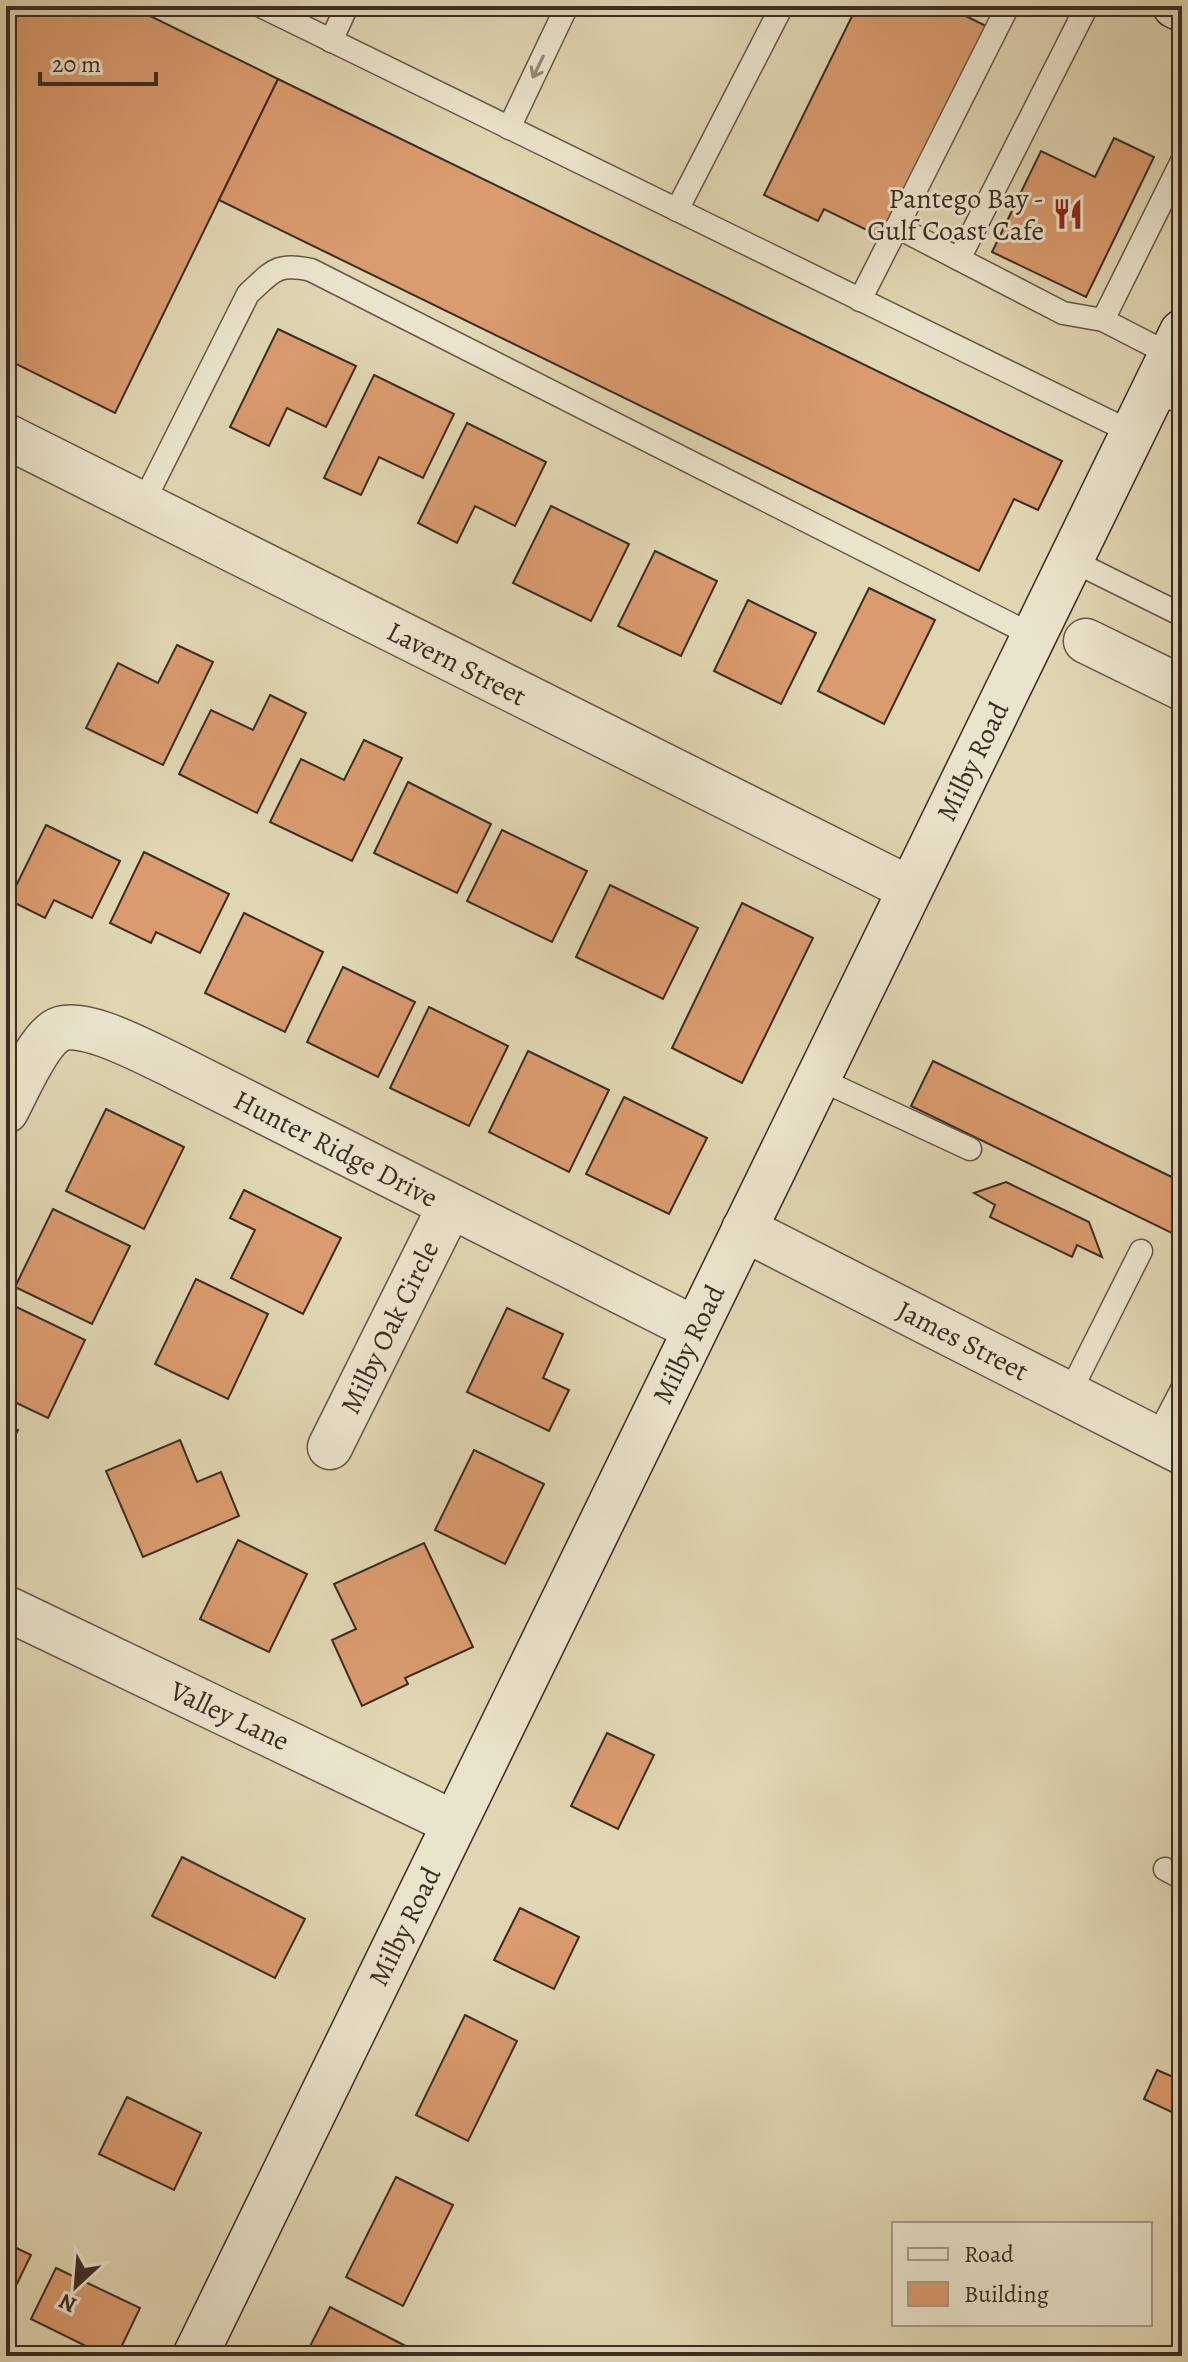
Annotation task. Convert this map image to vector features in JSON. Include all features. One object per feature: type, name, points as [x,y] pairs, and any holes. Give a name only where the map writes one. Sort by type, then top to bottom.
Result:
[{"type":"street","points":[[1175,6],[1182,9]]},
{"type":"street","name":"Milby Road","points":[[195,2356],[1133,433],[1172,370]]},
{"type":"street","name":"Lavern Street","points":[[6,436],[910,889]]},
{"type":"street","points":[[1086,641],[1182,688]]},
{"type":"street","name":"Hunter Ridge Drive","points":[[6,1111],[45,1043],[57,1029],[71,1027],[88,1030],[174,1066],[695,1329]]},
{"type":"street","name":"Milby Oak Circle","points":[[330,1447],[450,1206]]},
{"type":"street","name":"James Street","points":[[744,1229],[1169,1445]]},
{"type":"street","name":"Valley Lane","points":[[6,1608],[454,1823]]},
{"type":"lane","points":[[261,6],[1133,433]]},
{"type":"lane","points":[[331,41],[347,6]]},
{"type":"lane","points":[[509,128],[567,6]]},
{"type":"lane","points":[[677,210],[782,6]]},
{"type":"lane","points":[[959,259],[1087,6]]},
{"type":"lane","points":[[860,300],[1003,8]]},
{"type":"lane","points":[[1103,320],[1182,161]]},
{"type":"lane","points":[[897,227],[1063,313],[1103,320],[1172,370]]},
{"type":"lane","points":[[142,505],[248,294],[272,272],[290,265],[311,270],[1034,636]]},
{"type":"lane","points":[[1071,560],[1182,615]]},
{"type":"lane","points":[[817,1078],[970,1149]]},
{"type":"lane","points":[[1069,1394],[1141,1251]]},
{"type":"lane","points":[[1169,1445],[1182,1389]]},
{"type":"building","points":[[6,6],[130,6],[278,79],[115,413],[6,359]]},
{"type":"building","points":[[857,6],[946,6],[986,26],[883,238],[824,209],[818,221],[764,195]]},
{"type":"building","points":[[278,79],[1062,461],[1038,510],[1014,499],[979,571],[219,200]]},
{"type":"building","name":"Pantego Bay - Gulf Coast Cafe","points":[[1114,138],[1154,157],[1086,297],[992,252],[1041,151],[1095,177]]},
{"type":"building","points":[[278,329],[356,366],[326,427],[287,408],[269,446],[230,427]]},
{"type":"building","points":[[374,375],[454,414],[423,478],[379,457],[361,495],[324,478]]},
{"type":"building","points":[[467,423],[546,462],[515,526],[475,506],[457,543],[418,523]]},
{"type":"building","points":[[551,506],[629,544],[591,621],[513,583]]},
{"type":"building","points":[[655,551],[717,581],[681,656],[618,626]]},
{"type":"building","points":[[869,588],[935,620],[884,724],[818,691]]},
{"type":"building","points":[[748,600],[816,633],[781,704],[714,671]]},
{"type":"building","points":[[177,645],[213,662],[163,765],[86,728],[118,663],[158,683]]},
{"type":"building","points":[[270,695],[306,713],[257,813],[179,774],[211,710],[253,730]]},
{"type":"building","points":[[364,740],[402,758],[352,861],[270,822],[301,759],[344,780]]},
{"type":"building","points":[[408,782],[491,824],[457,893],[374,853]]},
{"type":"building","points":[[46,825],[120,861],[92,918],[54,900],[45,918],[9,900]]},
{"type":"building","points":[[502,830],[587,871],[552,942],[467,901]]},
{"type":"building","points":[[144,852],[229,894],[200,953],[156,932],[151,943],[110,923]]},
{"type":"building","points":[[610,885],[698,928],[663,999],[576,957]]},
{"type":"building","points":[[742,903],[813,938],[742,1083],[672,1048]]},
{"type":"building","points":[[244,913],[323,952],[285,1032],[205,993]]},
{"type":"building","points":[[343,967],[415,1002],[378,1077],[307,1042]]},
{"type":"building","points":[[429,1007],[508,1046],[469,1126],[390,1088]]},
{"type":"building","points":[[528,1051],[609,1090],[569,1172],[489,1132]]},
{"type":"building","points":[[933,1061],[1182,1182],[1182,1238],[911,1106]]},
{"type":"building","points":[[624,1097],[707,1138],[669,1214],[586,1174]]},
{"type":"building","points":[[106,1109],[184,1147],[144,1229],[66,1191]]},
{"type":"building","points":[[1006,1182],[1089,1222],[1102,1257],[1077,1245],[1072,1257],[990,1217],[995,1205],[974,1193]]},
{"type":"building","points":[[244,1190],[341,1238],[303,1314],[231,1278],[255,1230],[230,1218]]},
{"type":"building","points":[[53,1209],[130,1246],[92,1324],[15,1287]]},
{"type":"building","points":[[196,1279],[268,1314],[228,1399],[155,1364]]},
{"type":"building","points":[[6,1302],[85,1340],[48,1418],[6,1398]]},
{"type":"building","points":[[507,1308],[563,1334],[543,1378],[569,1390],[549,1431],[467,1392]]},
{"type":"building","points":[[6,1425],[18,1430],[6,1454]]},
{"type":"building","points":[[180,1440],[197,1482],[221,1472],[239,1516],[143,1557],[106,1471]]},
{"type":"building","points":[[474,1450],[544,1484],[505,1564],[435,1530]]},
{"type":"building","points":[[238,1540],[307,1574],[269,1652],[200,1619]]},
{"type":"building","points":[[424,1543],[473,1647],[405,1678],[408,1684],[362,1706],[332,1640],[356,1629],[334,1584]]},
{"type":"building","points":[[607,1733],[654,1755],[618,1829],[571,1806]]},
{"type":"building","points":[[182,1857],[305,1919],[275,1978],[152,1916]]},
{"type":"building","points":[[520,1908],[579,1937],[554,1989],[494,1960]]},
{"type":"building","points":[[465,2015],[517,2041],[468,2141],[416,2115]]},
{"type":"building","points":[[1157,2070],[1178,2079],[1182,2070],[1182,2117],[1144,2099]]},
{"type":"building","points":[[127,2097],[201,2133],[174,2190],[99,2154]]},
{"type":"building","points":[[396,2177],[453,2205],[403,2306],[346,2277]]},
{"type":"building","points":[[6,2243],[31,2255],[6,2306]]},
{"type":"building","points":[[56,2268],[140,2308],[117,2356],[106,2356],[31,2319]]},
{"type":"building","points":[[330,2307],[425,2356],[305,2356]]},
{"type":"place","name":"Pantego Bay - Gulf Coast Cafe","points":[[1068,214]]}]
